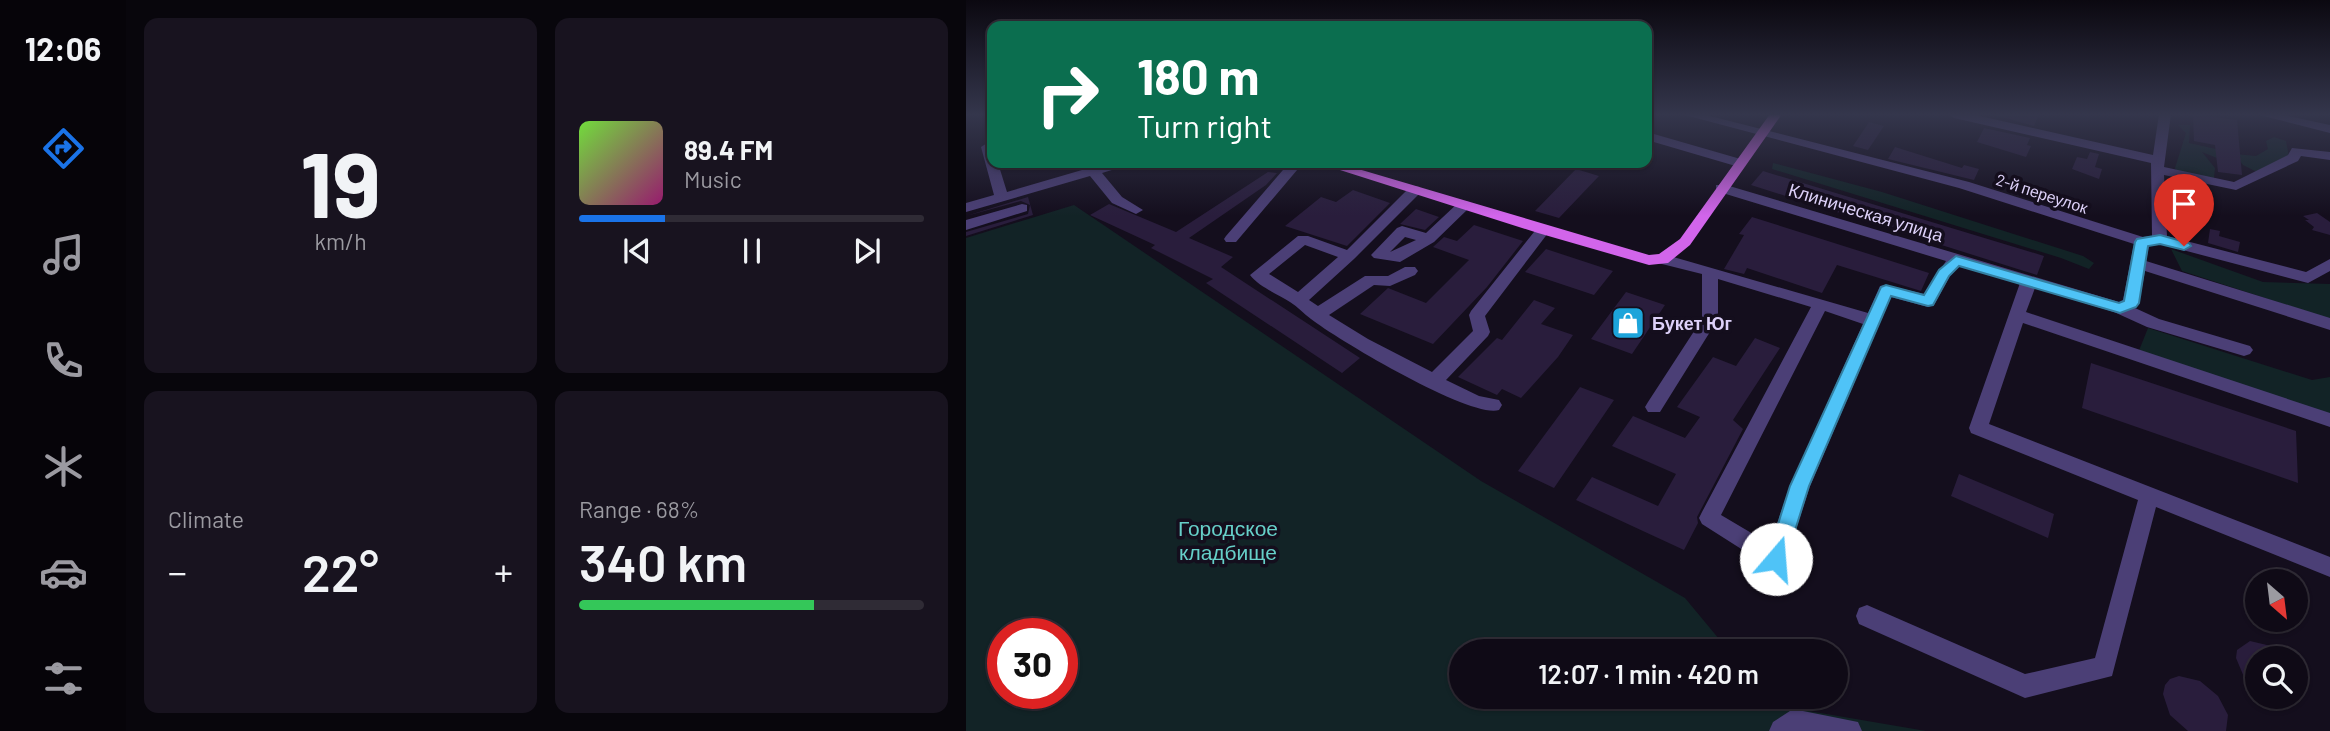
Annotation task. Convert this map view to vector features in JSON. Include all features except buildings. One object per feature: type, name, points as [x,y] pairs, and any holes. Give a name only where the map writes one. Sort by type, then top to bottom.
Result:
[{"type":"main road","points":[[1342,168],[1649,260],[1663,259],[1685,242],[1750,148]]},
{"type":"street","points":[[1688,148],[1739,163]]},
{"type":"street","name":"2-й переулок","points":[[1817,148],[1964,185],[1997,198],[2055,213],[2091,228],[2142,242]]},
{"type":"street","points":[[2090,148],[2236,186],[2293,158],[2297,150],[2330,156]]},
{"type":"street","points":[[2160,148],[2157,165],[2160,239]]},
{"type":"street","points":[[993,168],[1002,197]]},
{"type":"street","points":[[966,208],[1103,168]]},
{"type":"street","points":[[1231,239],[1292,168]]},
{"type":"street","points":[[1093,171],[1117,200],[1136,210]]},
{"type":"street","name":"Клиническая улица","points":[[1721,188],[2120,308],[2153,323],[2244,350]]},
{"type":"street","points":[[1299,300],[1349,256],[1415,190]]},
{"type":"street","points":[[1429,240],[1464,205]]},
{"type":"street","points":[[966,225],[1022,208]]},
{"type":"street","points":[[1434,381],[1482,332],[1477,315],[1543,230]]},
{"type":"street","points":[[1349,256],[1303,239],[1258,275],[1369,348],[1476,402],[1493,405]]},
{"type":"street","points":[[2120,308],[2131,303],[2142,242],[2160,239],[2308,278],[2330,264]]},
{"type":"street","points":[[1663,259],[1821,303],[1873,321]]},
{"type":"street","points":[[1821,303],[1709,518],[1776,559],[1800,486],[1886,290],[1928,301],[1944,273],[1956,260]]},
{"type":"street","points":[[2137,263],[2330,324]]},
{"type":"street","points":[[1316,315],[1371,280],[1390,281],[1410,271]]},
{"type":"street","points":[[1654,407],[1710,319],[1710,271]]},
{"type":"street","points":[[2029,281],[1978,428],[2330,567]]},
{"type":"street","points":[[2017,315],[2330,420]]},
{"type":"street","points":[[1867,616],[2025,686],[2104,667],[2149,496]]},
{"type":"street","points":[[1782,731],[1793,722],[1849,731]]},
{"type":"green space","points":[[2181,148],[2225,151],[2222,160],[2202,152],[2215,168],[2214,178],[2180,177],[2175,168]]},
{"type":"green space","points":[[2287,148],[2289,157],[2257,172],[2243,165],[2235,154],[2256,156],[2268,149]]},
{"type":"green space","points":[[1773,163],[1882,192],[2083,256],[2094,263],[2089,269],[1772,169]]},
{"type":"green space","name":"Городское кладбище","points":[[1074,205],[1481,481],[1685,598],[1719,639],[1449,639],[1449,709],[1797,709],[1926,731],[966,731],[966,238]]},
{"type":"green space","points":[[2171,249],[2263,282],[2330,284],[2330,319],[2182,271]]},
{"type":"green space","points":[[2148,328],[2312,380],[2330,377],[2330,417],[2138,353]]},
{"type":"place","name":"Букет Юг","points":[[1628,323]]},
{"type":"route","points":[[1776,559],[1800,486],[1886,290],[1928,301],[1944,273],[1956,260],[2120,308],[2131,303],[2142,242],[2160,239],[2184,246]]}]
